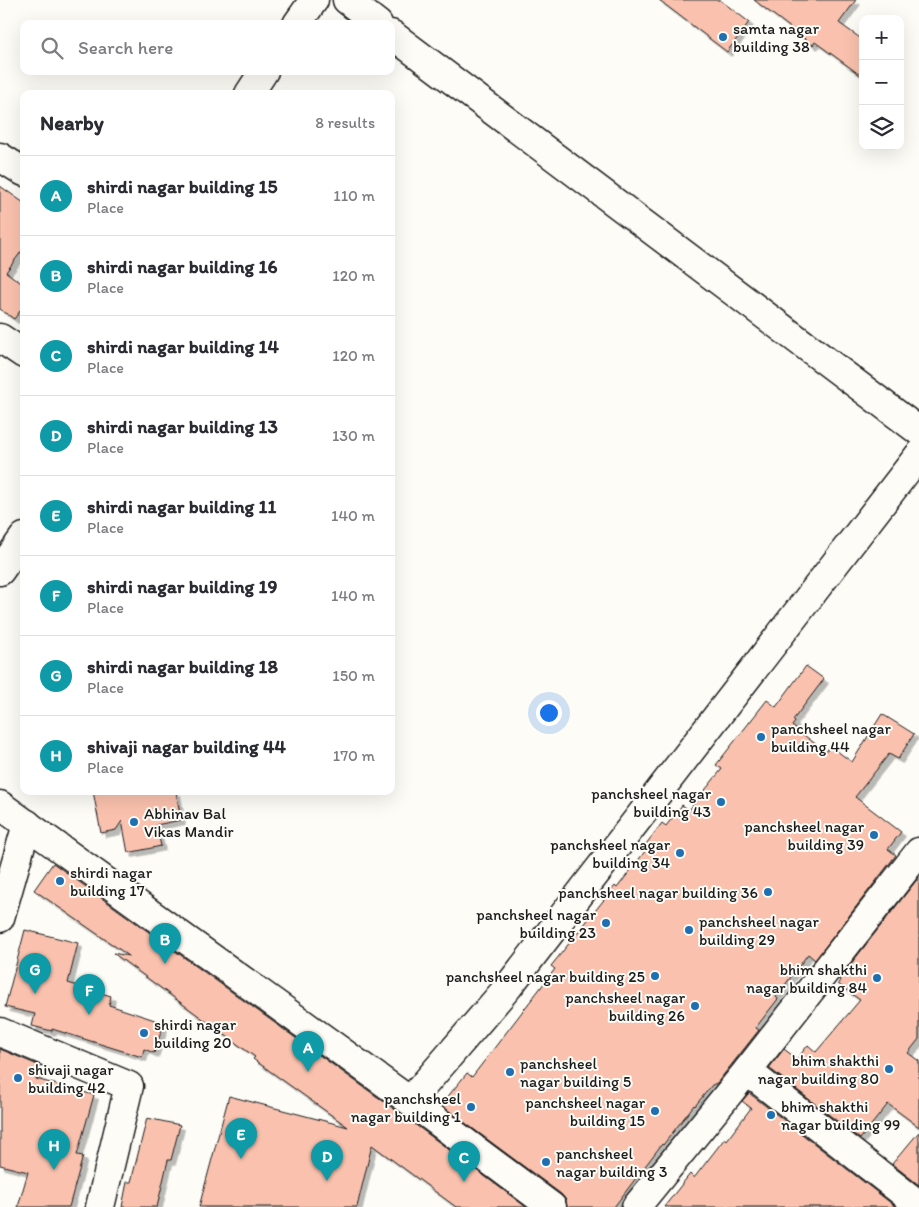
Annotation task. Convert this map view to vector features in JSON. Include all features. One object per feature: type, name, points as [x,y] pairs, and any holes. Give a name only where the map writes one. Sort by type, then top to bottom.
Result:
[{"type":"street","points":[[300,20],[314,0]]},
{"type":"street","points":[[347,0],[373,20]]},
{"type":"street","points":[[395,37],[919,431]]},
{"type":"street","points":[[252,90],[261,75]]},
{"type":"street","points":[[0,157],[20,170]]},
{"type":"street","points":[[0,338],[20,351]]},
{"type":"street","points":[[410,1101],[508,987],[919,455]]},
{"type":"street","points":[[0,571],[20,543]]},
{"type":"street","points":[[0,805],[410,1101],[552,1207]]},
{"type":"street","points":[[0,918],[27,824]]},
{"type":"street","points":[[636,1207],[747,1071],[919,852]]},
{"type":"street","points":[[0,1032],[129,1086],[100,1207]]},
{"type":"street","points":[[747,1071],[919,1205]]},
{"type":"building","name":"samta nagar building 38","points":[[659,0],[720,0],[749,22],[727,52]]},
{"type":"building","points":[[754,0],[856,0],[839,23],[859,37],[859,74],[815,42],[813,45]]},
{"type":"building","points":[[0,186],[20,200],[20,253],[6,272],[20,282],[20,311],[14,319],[0,309]]},
{"type":"building","points":[[806,666],[824,679],[793,720],[795,722],[792,726],[826,752],[830,746],[852,762],[882,714],[914,734],[898,759],[889,754],[855,797],[901,832],[888,849],[896,855],[815,960],[808,954],[776,997],[778,999],[757,1026],[756,1028],[759,1030],[717,1083],[712,1085],[662,1144],[614,1207],[567,1207],[566,1200],[561,1194],[441,1105],[467,1073],[472,1077],[555,969],[551,966],[615,886],[617,888],[649,846],[646,844],[662,823],[666,826],[682,805],[689,810],[722,769],[716,765],[767,700],[776,707]]},
{"type":"building","name":"Abhinav Bal Vikas Mandir","points":[[94,795],[177,795],[181,820],[156,825],[161,846],[128,853],[122,821],[116,830],[101,833]]},
{"type":"building","points":[[53,863],[401,1114],[526,1207],[456,1207],[372,1145],[357,1207],[199,1207],[229,1096],[348,1127],[253,1059],[255,1057],[113,953],[129,956],[34,890]]},
{"type":"building","points":[[919,877],[919,1039],[908,1053],[919,1061],[919,1127],[888,1104],[860,1139],[769,1068],[784,1049],[797,1059],[808,1045],[816,1052],[860,1000],[838,984],[839,979]]},
{"type":"building","points":[[25,930],[78,943],[68,983],[111,996],[109,1005],[164,1023],[154,1053],[144,1049],[142,1057],[52,1029],[52,1031],[32,1026],[35,1014],[5,1007]]},
{"type":"building","points":[[0,1049],[40,1066],[36,1079],[94,1095],[77,1155],[83,1156],[69,1207],[18,1207],[28,1172],[0,1165]]},
{"type":"building","points":[[749,1093],[896,1207],[664,1207],[690,1174],[694,1178],[725,1138],[727,1140],[751,1108],[742,1101]]},
{"type":"building","points":[[147,1118],[180,1125],[171,1160],[168,1160],[157,1207],[122,1207],[127,1182],[131,1182]]},
{"type":"building","points":[[919,1132],[919,1185],[892,1164]]},
{"type":"place","name":"samta nagar building 38","points":[[723,37]]},
{"type":"place","name":"panchsheel nagar building 44","points":[[761,737]]},
{"type":"place","name":"panchsheel nagar building 43","points":[[721,802]]},
{"type":"place","name":"Abhinav Bal Vikas Mandir","points":[[134,822]]},
{"type":"place","name":"panchsheel nagar building 39","points":[[874,835]]},
{"type":"place","name":"panchsheel nagar building 34","points":[[680,853]]},
{"type":"place","name":"shirdi nagar building 17","points":[[60,881]]},
{"type":"place","name":"panchsheel nagar building 36","points":[[768,892]]},
{"type":"place","name":"panchsheel nagar building 23","points":[[606,923]]},
{"type":"place","name":"panchsheel nagar building 29","points":[[689,930]]},
{"type":"place","name":"shirdi nagar building 16","points":[[165,964]]},
{"type":"place","name":"panchsheel nagar building 25","points":[[655,976]]},
{"type":"place","name":"bhim shakthi nagar building 84","points":[[877,978]]},
{"type":"place","name":"shirdi nagar building 18","points":[[35,994]]},
{"type":"place","name":"panchsheel nagar building 26","points":[[695,1006]]},
{"type":"place","name":"shirdi nagar building 19","points":[[89,1015]]},
{"type":"place","name":"shirdi nagar building 20","points":[[144,1033]]},
{"type":"place","name":"bhim shakthi nagar building 80","points":[[889,1069]]},
{"type":"place","name":"shirdi nagar building 15","points":[[308,1072]]},
{"type":"place","name":"panchsheel nagar building 5","points":[[510,1072]]},
{"type":"place","name":"shivaji nagar building 42","points":[[18,1078]]},
{"type":"place","name":"panchsheel nagar building 1","points":[[471,1107]]},
{"type":"place","name":"panchsheel nagar building 15","points":[[655,1111]]},
{"type":"place","name":"bhim shakthi nagar building 99","points":[[771,1115]]},
{"type":"place","name":"shirdi nagar building 11","points":[[241,1159]]},
{"type":"place","name":"panchsheel nagar building 3","points":[[546,1162]]},
{"type":"place","name":"shivaji nagar building 44","points":[[54,1170]]},
{"type":"place","name":"shirdi nagar building 13","points":[[327,1181]]},
{"type":"place","name":"shirdi nagar building 14","points":[[464,1182]]}]
